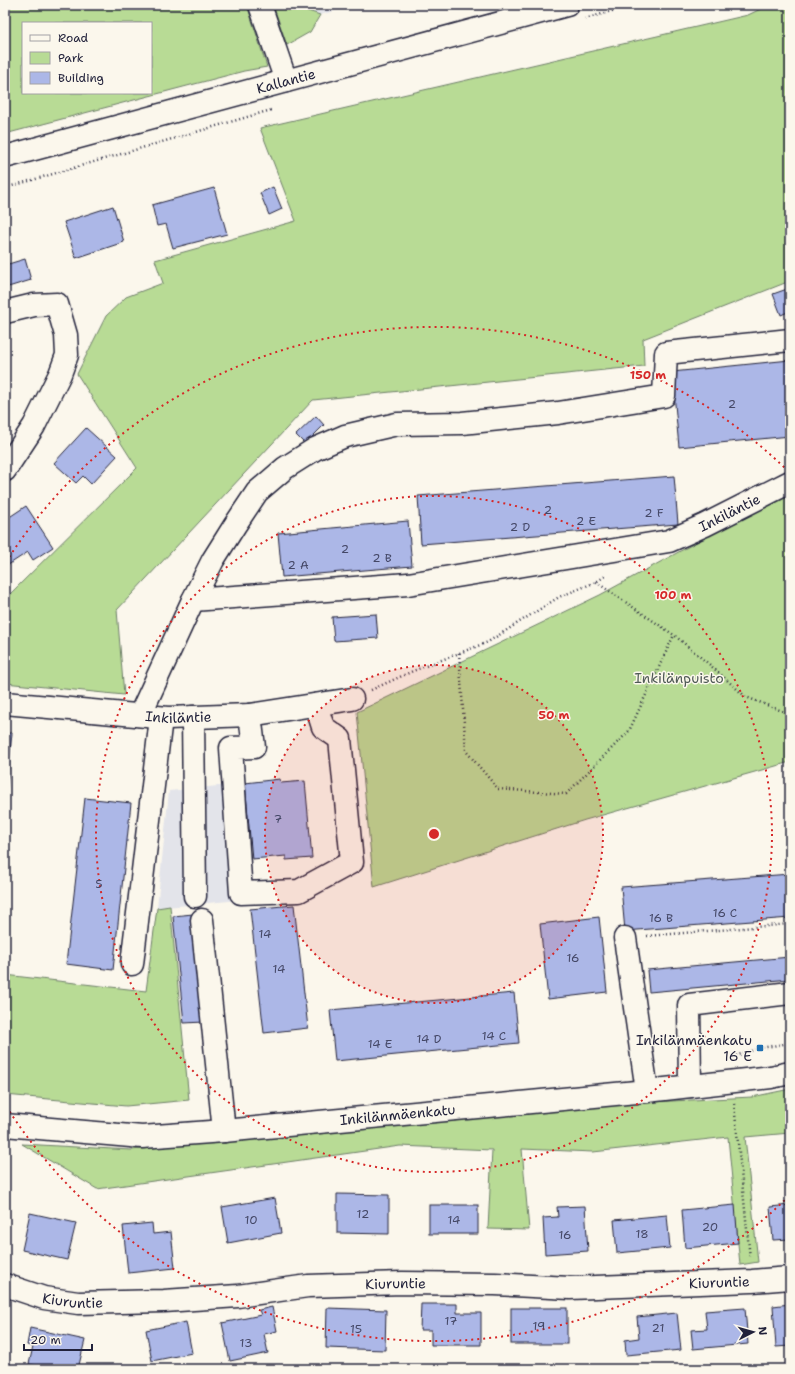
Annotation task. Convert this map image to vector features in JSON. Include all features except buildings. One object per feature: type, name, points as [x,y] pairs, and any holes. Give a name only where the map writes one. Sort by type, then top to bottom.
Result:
[{"type":"street","points":[[260,5],[286,81]]},
{"type":"street","name":"Kallantie","points":[[5,158],[567,5]]},
{"type":"street","points":[[5,312],[34,305],[58,304],[66,335],[67,355],[60,374],[34,426],[5,470]]},
{"type":"street","points":[[132,964],[157,717],[193,600],[213,560],[234,525],[257,492],[285,468],[315,449],[345,436],[397,424],[462,423],[558,413],[664,396],[666,353],[790,340]]},
{"type":"street","name":"Inkiläntie","points":[[193,600],[408,584],[669,541],[705,525],[790,482]]},
{"type":"street","name":"Inkiläntie","points":[[5,703],[157,717],[193,717],[250,715],[352,699]]},
{"type":"street","points":[[250,715],[254,747],[231,748],[241,893],[299,891],[352,862],[340,738],[323,727],[316,704]]},
{"type":"street","points":[[193,717],[195,896]]},
{"type":"street","points":[[202,920],[224,1131]]},
{"type":"street","points":[[625,938],[647,1091]]},
{"type":"street","points":[[690,1086],[689,1005],[790,993]]},
{"type":"street","name":"Inkilänmäenkatu","points":[[5,1125],[142,1137],[224,1131],[647,1091],[732,1082],[790,1073]]},
{"type":"street","name":"Kiuruntie","points":[[5,1285],[44,1298],[78,1303],[164,1301],[238,1296],[308,1286],[402,1283],[488,1284],[570,1288],[752,1281],[790,1278]]},
{"type":"path","points":[[352,699],[413,671],[488,642],[559,597],[596,582],[609,574]]},
{"type":"path","points":[[596,582],[674,635],[746,697],[790,714]]},
{"type":"path","points":[[459,653],[466,751],[498,789],[566,794],[629,731],[674,635]]},
{"type":"path","points":[[625,938],[790,924]]},
{"type":"path","points":[[732,1082],[752,1281]]},
{"type":"shaded area","points":[[297,5],[355,5],[320,15],[298,8]]},
{"type":"shaded area","points":[[228,785],[239,900],[157,908],[169,791]]},
{"type":"green space","points":[[5,5],[247,5],[267,67],[244,71],[5,134]]},
{"type":"green space","points":[[273,5],[297,5],[299,8],[320,15],[310,32],[287,45]]},
{"type":"green space","points":[[769,5],[790,5],[790,281],[643,339],[644,366],[313,400],[117,610],[124,695],[5,683],[5,599],[137,468],[77,374],[106,316],[126,297],[163,283],[155,260],[296,221],[260,128],[748,15]]},
{"type":"green space","name":"Inkilänpuisto","points":[[790,491],[790,762],[585,820],[374,887],[357,712],[600,595]]},
{"type":"green space","points":[[170,906],[189,1100],[126,1106],[5,1095],[5,975],[146,991],[157,908]]},
{"type":"green space","points":[[790,1089],[790,1133],[745,1137],[758,1262],[740,1265],[728,1137],[593,1152],[522,1149],[529,1230],[488,1229],[492,1150],[400,1146],[97,1189],[22,1144],[131,1150],[592,1105],[752,1097]]},
{"type":"place","name":"Inkilänmäenkatu 16 E","points":[[760,1048]]}]
